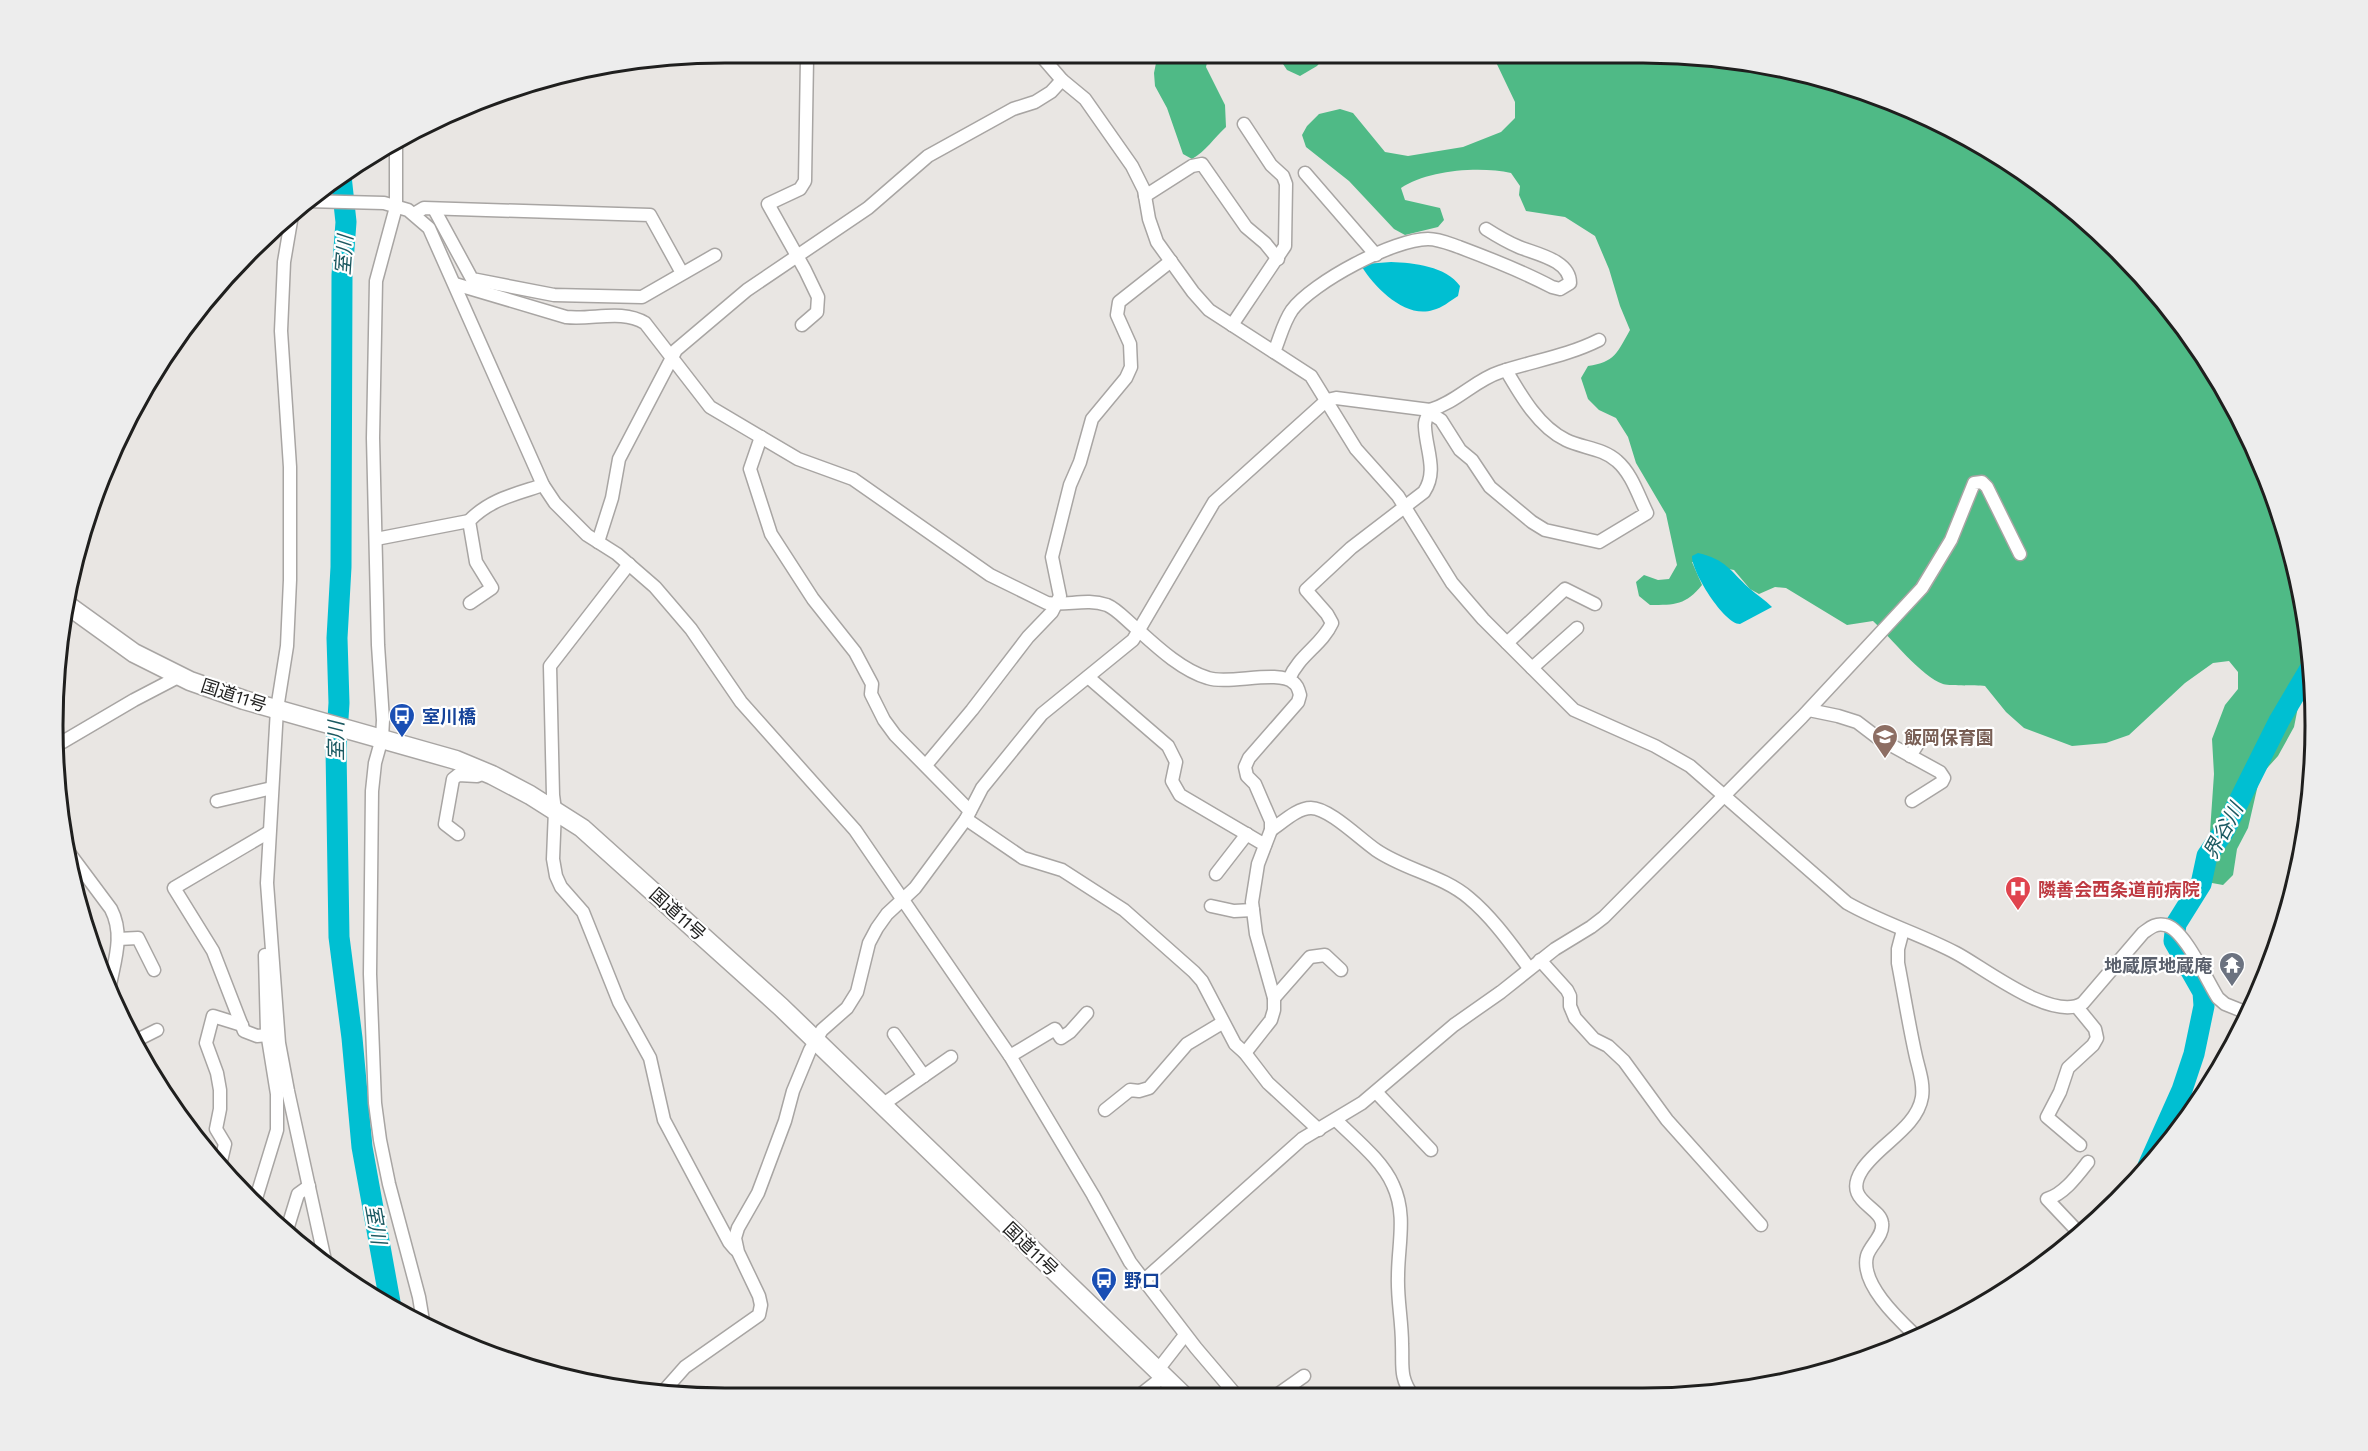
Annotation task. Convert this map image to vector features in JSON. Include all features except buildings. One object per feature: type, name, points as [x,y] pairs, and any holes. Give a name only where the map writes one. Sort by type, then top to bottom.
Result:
[{"type":"highway","name":"国道11号","points":[[74,610],[134,653],[180,676],[215,690],[279,710],[456,760],[485,772],[555,810],[582,828],[815,1040],[1175,1388]]},
{"type":"street","points":[[802,325],[817,312],[818,297],[768,204],[800,189],[805,181],[807,63]]},
{"type":"street","points":[[1047,63],[1062,80],[1085,99],[1140,179],[1154,236],[1204,306],[1311,376],[1356,449],[1405,506],[1452,583],[1507,643],[1574,710],[1655,746],[1690,766],[1847,903],[1868,915],[1955,953],[2032,998],[2064,1007],[2077,1007],[2083,1003],[2143,933],[2154,925],[2163,924],[2170,926],[2180,934],[2218,998],[2225,1004],[2241,1010]]},
{"type":"street","points":[[598,542],[612,498],[619,459],[676,350],[719,311],[868,208],[928,156],[1013,109],[1035,102],[1051,92],[1062,80]]},
{"type":"street","points":[[1232,325],[1285,246],[1286,184],[1283,176],[1276,171],[1244,124]]},
{"type":"street","points":[[395,151],[390,205],[376,281],[373,438],[378,737],[372,813],[370,974],[375,1103],[380,1140],[422,1314]]},
{"type":"street","points":[[1145,196],[1192,166],[1202,164],[1246,227],[1265,243],[1278,259]]},
{"type":"street","points":[[1305,174],[1376,255]]},
{"type":"street","points":[[320,202],[390,205],[408,210],[429,228],[543,485],[555,503],[587,535],[629,564],[656,587],[691,629],[741,702],[855,830],[1010,1056],[1143,1281],[1230,1388]]},
{"type":"street","points":[[414,214],[424,208],[650,215],[682,273]]},
{"type":"street","points":[[434,209],[472,279],[554,295],[642,297],[716,255]]},
{"type":"street","points":[[257,1194],[277,1130],[277,1094],[268,1035],[260,863],[272,788],[287,646],[290,580],[290,466],[281,331],[284,262],[290,226]]},
{"type":"street","points":[[1275,352],[1285,321],[1307,293],[1349,267],[1419,240],[1429,238],[1493,259],[1552,287],[1560,289],[1570,283],[1570,278],[1563,268],[1553,261],[1486,229]]},
{"type":"street","points":[[926,765],[1057,604],[1060,596],[1052,557],[1070,485],[1080,462],[1092,419],[1126,378],[1131,367],[1130,344],[1117,315],[1119,302],[1171,261]]},
{"type":"street","points":[[455,284],[566,317],[581,319],[622,315],[636,317],[645,323],[710,407],[798,459],[853,479],[990,575],[1040,601],[1057,604],[1082,601],[1110,606],[1188,669],[1205,678],[1226,681],[1266,677],[1288,679],[1296,684],[1300,695],[1298,702],[1249,758],[1245,767],[1271,821],[1271,830],[1258,864],[1252,902],[1256,934],[1274,998],[1271,1020],[1245,1053]]},
{"type":"street","points":[[1288,679],[1294,666],[1328,631],[1332,622],[1306,590],[1351,548],[1424,492],[1430,483],[1432,469],[1424,424],[1430,411],[1506,370],[1583,348],[1599,340]]},
{"type":"street","points":[[669,1385],[690,1363],[759,1314],[762,1305],[759,1296],[738,1252],[735,1238],[738,1228],[758,1193],[785,1121],[793,1091],[815,1040],[822,1030],[847,1008],[857,992],[870,943],[877,928],[887,914],[904,900],[968,815],[982,788],[1042,714],[1133,640],[1214,502],[1327,400],[1336,398],[1430,411],[1442,420],[1460,450],[1472,460],[1490,487],[1545,530],[1599,542],[1647,513],[1626,471],[1615,459],[1584,445],[1567,441],[1552,430],[1535,414],[1506,370]]},
{"type":"street","points":[[761,437],[750,468],[771,534],[813,599],[855,652],[872,684],[871,694],[884,720],[895,735],[926,765],[968,815],[1023,858],[1062,870],[1124,910],[1194,972],[1202,981],[1234,1044],[1245,1053],[1268,1083],[1319,1130]]},
{"type":"street","points":[[1143,1281],[1302,1139],[1336,1120],[1376,1092],[1454,1025],[1501,992],[1534,964],[1604,917],[1809,710],[1922,588],[1951,540],[1974,483],[1982,482],[1988,487],[2020,554]]},
{"type":"street","points":[[376,539],[469,521],[479,511],[497,500],[543,485]]},
{"type":"street","points":[[469,521],[476,562],[492,588],[470,603]]},
{"type":"street","points":[[629,564],[550,666],[555,810],[553,859],[561,887],[583,912],[619,1002],[650,1058],[664,1120],[729,1242],[738,1252]]},
{"type":"street","points":[[1507,643],[1565,589],[1595,604]]},
{"type":"street","points":[[1532,668],[1577,628]]},
{"type":"street","points":[[63,742],[180,676]]},
{"type":"street","points":[[1088,678],[1168,746],[1176,762],[1172,781],[1180,795],[1265,845]]},
{"type":"street","points":[[1809,710],[1857,722],[1878,738],[1940,772],[1944,778],[1942,782],[1912,801]]},
{"type":"street","points":[[1910,756],[1921,740]]},
{"type":"street","points":[[458,834],[445,824],[453,779],[458,775],[477,776],[485,772]]},
{"type":"street","points":[[217,801],[272,788]]},
{"type":"street","points":[[1271,830],[1302,810],[1310,808],[1323,810],[1384,855],[1399,864],[1442,881],[1470,899],[1534,964],[1567,990],[1570,996],[1569,1006],[1575,1018],[1594,1039],[1608,1046],[1624,1061],[1667,1120],[1761,1225]]},
{"type":"street","points":[[266,833],[174,888],[213,951],[244,1031],[257,1036],[268,1035]]},
{"type":"street","points":[[266,833],[267,883],[279,1043],[321,1250]]},
{"type":"street","points":[[1216,874],[1246,834]]},
{"type":"street","points":[[78,865],[117,919],[118,939],[112,975]]},
{"type":"street","points":[[1211,906],[1234,911],[1253,910]]},
{"type":"street","points":[[1903,930],[1898,949],[1898,963],[1921,1079],[1922,1100],[1907,1124],[1870,1158],[1860,1172],[1857,1182],[1862,1202],[1879,1216],[1882,1224],[1880,1234],[1867,1255],[1866,1266],[1869,1277],[1885,1305],[1911,1331]]},
{"type":"street","points":[[118,939],[138,938],[154,970]]},
{"type":"street","points":[[1274,998],[1310,957],[1325,955],[1341,970]]},
{"type":"street","points":[[2077,1007],[2095,1029],[2097,1038],[2093,1045],[2068,1068],[2060,1092],[2046,1117],[2080,1145]]},
{"type":"street","points":[[1010,1056],[1055,1029],[1061,1038],[1070,1032],[1087,1013]]},
{"type":"street","points":[[222,1156],[225,1144],[216,1129],[220,1109],[220,1090],[217,1073],[206,1043],[213,1016],[242,1025]]},
{"type":"street","points":[[1105,1110],[1130,1090],[1139,1091],[1149,1088],[1187,1044],[1222,1023]]},
{"type":"street","points":[[141,1038],[157,1030]]},
{"type":"street","points":[[894,1034],[924,1076]]},
{"type":"street","points":[[882,1106],[951,1057]]},
{"type":"street","points":[[1376,1092],[1431,1150]]},
{"type":"street","points":[[1336,1120],[1382,1168],[1397,1195],[1402,1240],[1398,1278],[1402,1374],[1409,1388]]},
{"type":"street","points":[[2074,1228],[2047,1199],[2069,1185],[2088,1162]]},
{"type":"street","points":[[289,1224],[298,1194],[309,1186]]},
{"type":"street","points":[[1147,1388],[1160,1374],[1185,1335]]},
{"type":"street","points":[[1287,1388],[1305,1376]]},
{"type":"green space","points":[[1156,63],[1207,63],[1206,67],[1225,105],[1226,127],[1192,159],[1183,154],[1167,108],[1155,86]]},
{"type":"green space","points":[[1282,63],[1320,63],[1300,76],[1287,70]]},
{"type":"green space","points":[[1496,63],[1686,64],[1772,76],[1855,98],[1936,131],[2011,175],[2079,227],[2141,289],[2193,357],[2237,432],[2270,513],[2292,596],[2299,639],[2302,668],[2295,681],[2298,707],[2294,727],[2278,756],[2260,776],[2248,828],[2237,849],[2233,875],[2223,885],[2212,883],[2207,875],[2214,774],[2212,739],[2225,705],[2238,689],[2238,672],[2229,661],[2213,663],[2185,683],[2129,735],[2106,743],[2072,746],[2024,728],[2006,712],[1985,686],[1945,685],[1935,680],[1916,665],[1873,621],[1847,625],[1786,588],[1775,587],[1759,594],[1750,589],[1734,570],[1692,562],[1702,585],[1691,597],[1673,604],[1650,605],[1639,596],[1636,582],[1644,575],[1658,580],[1669,579],[1677,565],[1666,514],[1636,463],[1628,437],[1616,418],[1599,410],[1588,399],[1581,378],[1588,366],[1610,359],[1622,345],[1630,330],[1595,236],[1565,217],[1526,211],[1519,195],[1520,186],[1511,173],[1484,170],[1439,173],[1401,188],[1405,200],[1440,208],[1444,220],[1438,227],[1405,235],[1394,229],[1349,181],[1306,147],[1302,135],[1319,114],[1340,109],[1353,113],[1385,152],[1408,156],[1463,147],[1501,132],[1515,118],[1515,102]]},
{"type":"water","points":[[1391,262],[1429,267],[1447,274],[1460,286],[1458,296],[1443,306],[1423,312],[1402,306],[1383,292],[1362,267],[1365,264]]},
{"type":"water","points":[[1698,553],[1722,562],[1772,607],[1740,624],[1733,622],[1710,596],[1697,573],[1692,556]]},
{"type":"waterway","name":"室川","points":[[342,186],[346,222],[342,275],[341,567],[337,638],[339,937],[352,1038],[362,1147],[389,1296]]},
{"type":"waterway","name":"界谷川","points":[[2160,1138],[2182,1090],[2194,1054],[2204,1006],[2203,992],[2174,941],[2176,924],[2201,884],[2207,856],[2224,831],[2279,721],[2304,679]]},
{"type":"place","name":"室川橋","points":[[402,739]]},
{"type":"place","name":"飯岡保育園","points":[[1885,760]]},
{"type":"place","name":"隣善会西条道前病院","points":[[2018,912]]},
{"type":"place","name":"地蔵原地蔵庵","points":[[2232,988]]},
{"type":"place","name":"野口","points":[[1104,1303]]}]
